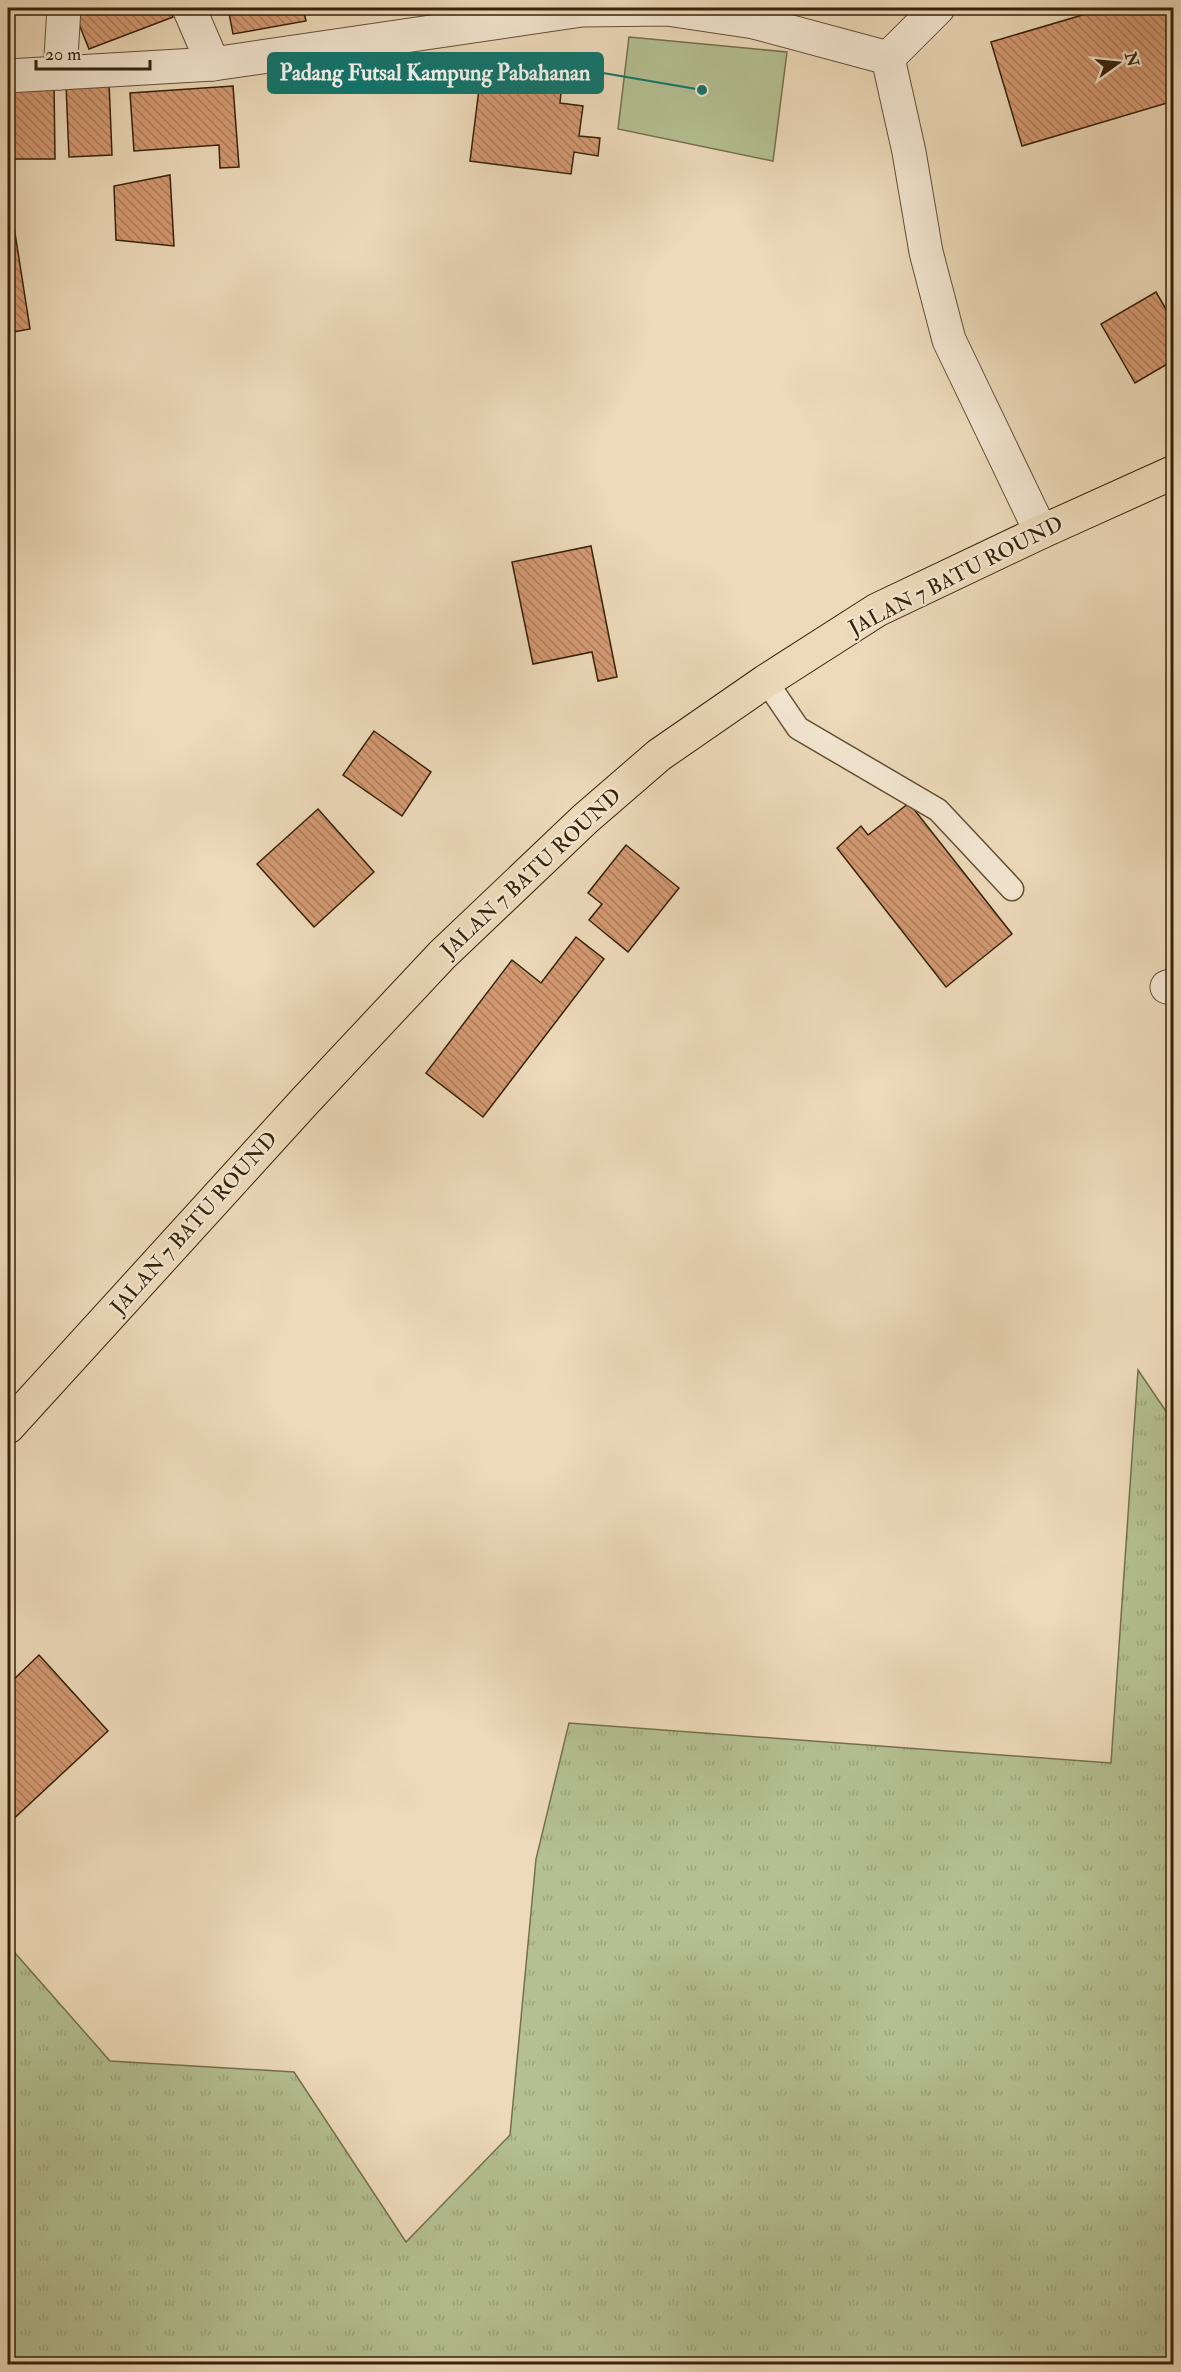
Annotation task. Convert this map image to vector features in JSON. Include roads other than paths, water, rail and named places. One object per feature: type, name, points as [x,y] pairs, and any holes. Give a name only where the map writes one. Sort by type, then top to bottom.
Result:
[{"type":"main road","name":"JALAN 7 BATU ROUND","points":[[8,1427],[297,1110],[442,955],[585,819],[650,762],[766,681],[877,610],[1173,472]]},
{"type":"street","points":[[60,73],[64,8]]},
{"type":"street","points":[[189,8],[213,64]]},
{"type":"street","points":[[8,76],[213,64],[582,10],[667,9],[754,22],[888,58]]},
{"type":"street","points":[[888,58],[935,9]]},
{"type":"street","points":[[888,58],[909,152],[926,252],[949,340],[1041,532]]},
{"type":"lane","points":[[766,681],[798,728],[938,810],[1012,890]]},
{"type":"place","name":"Padang Futsal Kampung Pabahanan","points":[[702,90]]}]
